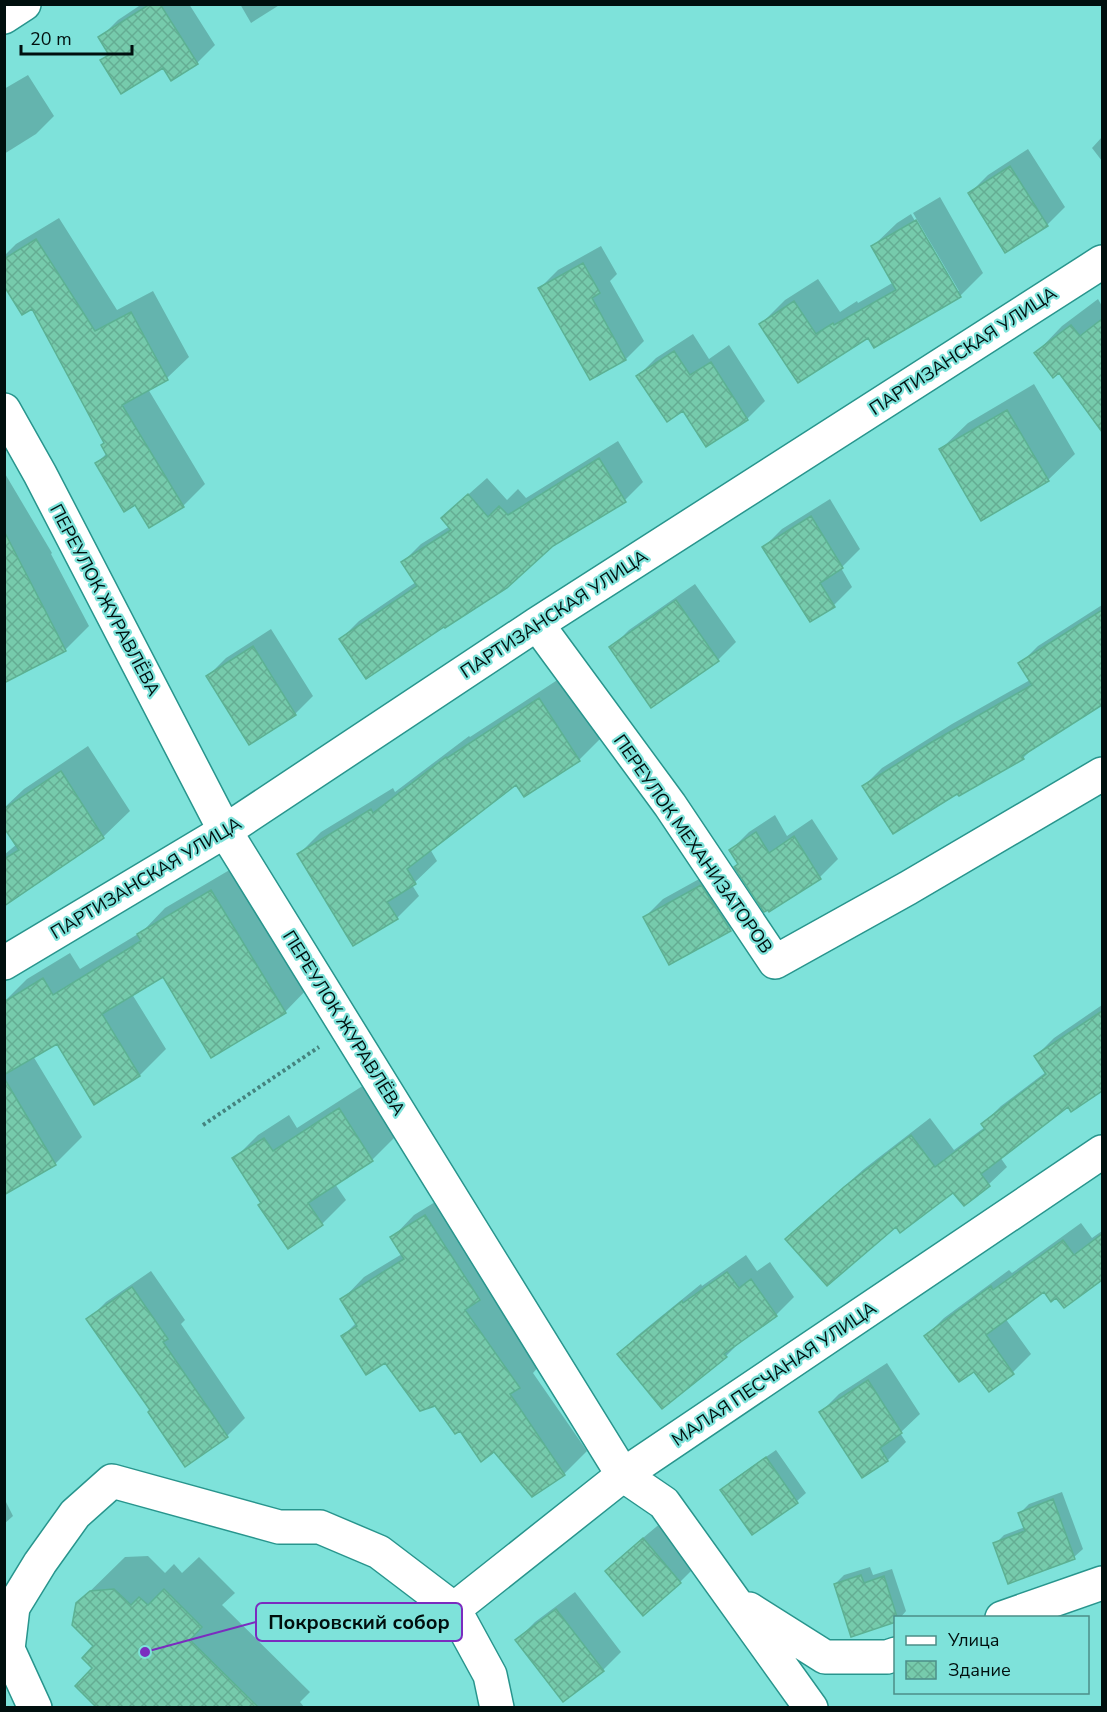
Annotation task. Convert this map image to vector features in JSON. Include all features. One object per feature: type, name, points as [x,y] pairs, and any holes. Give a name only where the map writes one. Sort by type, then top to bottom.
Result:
[{"type":"street","points":[[4,17],[24,4]]},
{"type":"street","name":"ПАРТИЗАНСКАЯ УЛИЦА","points":[[4,963],[225,831],[537,624],[1102,262]]},
{"type":"street","name":"ПЕРЕУЛОК ЖУРАВЛЁВА","points":[[4,410],[45,484],[225,831],[623,1475],[664,1503],[811,1707]]},
{"type":"street","name":"ПЕРЕУЛОК МЕХАНИЗАТОРОВ","points":[[537,624],[670,805],[775,962],[908,888],[1102,774]]},
{"type":"street","name":"МАЛАЯ ПЕСЧАНАЯ УЛИЦА","points":[[454,1609],[623,1475],[1102,1152]]},
{"type":"street","points":[[35,1707],[8,1649],[13,1607],[40,1563],[75,1514],[112,1481],[279,1527],[320,1527],[379,1552],[454,1609],[490,1676],[496,1707]]},
{"type":"street","points":[[1005,1616],[1102,1583]]},
{"type":"street","points":[[735,1600],[825,1657],[887,1657],[894,1655]]},
{"type":"path","points":[[203,1125],[347,1028]]},
{"type":"building","points":[[150,4],[160,4],[198,64],[171,81],[163,68],[121,94],[100,60],[109,55],[98,37]]},
{"type":"building","points":[[1010,166],[1048,226],[1005,253],[968,193]]},
{"type":"building","points":[[916,220],[961,297],[874,348],[868,338],[798,383],[759,324],[794,301],[816,334],[896,290],[871,246]]},
{"type":"building","points":[[36,239],[95,331],[131,312],[168,380],[122,405],[184,507],[149,528],[135,505],[124,512],[95,463],[107,456],[101,445],[104,443],[32,309],[22,315],[4,286],[4,259]]},
{"type":"building","points":[[583,263],[600,293],[592,298],[626,360],[590,380],[538,288]]},
{"type":"building","points":[[1102,319],[1102,432],[1059,373],[1053,378],[1034,353],[1071,325],[1080,336]]},
{"type":"building","points":[[674,351],[690,375],[711,362],[748,420],[706,447],[683,411],[667,422],[636,376]]},
{"type":"building","points":[[1007,410],[1049,481],[981,521],[939,449]]},
{"type":"building","points":[[599,458],[626,502],[553,546],[507,588],[366,679],[339,639],[417,586],[401,562],[451,530],[441,518],[468,494],[488,517],[499,506],[508,515]]},
{"type":"building","points":[[811,516],[843,568],[820,583],[835,607],[810,622],[762,547]]},
{"type":"building","points":[[4,531],[66,651],[4,683]]},
{"type":"building","points":[[676,600],[719,661],[651,708],[609,647]]},
{"type":"building","points":[[1102,610],[1102,705],[1022,756],[1024,759],[959,796],[957,794],[893,834],[862,786],[932,742],[1032,685],[1018,663]]},
{"type":"building","points":[[253,646],[296,715],[249,745],[206,676]]},
{"type":"building","points":[[539,698],[580,761],[524,797],[516,785],[407,869],[416,884],[387,902],[398,919],[353,946],[297,854],[371,809],[373,813],[446,757]]},
{"type":"building","points":[[61,771],[104,838],[4,906],[4,859],[19,850],[4,828],[4,809]]},
{"type":"building","points":[[756,832],[769,853],[794,836],[821,879],[769,912],[768,910],[764,912],[734,867],[738,864],[729,850]]},
{"type":"building","points":[[701,885],[731,931],[669,965],[643,917]]},
{"type":"building","points":[[211,890],[286,1013],[211,1058],[163,977],[102,1014],[140,1076],[94,1105],[57,1044],[4,1075],[4,1002],[43,978],[53,995],[141,941],[137,934]]},
{"type":"building","points":[[1102,1011],[1102,1091],[1071,1112],[1068,1107],[981,1174],[990,1186],[964,1206],[953,1193],[900,1233],[896,1227],[827,1286],[785,1239],[844,1187],[911,1135],[935,1167],[985,1129],[981,1124],[1046,1074],[1034,1056]]},
{"type":"building","points":[[4,1078],[56,1165],[4,1195]]},
{"type":"building","points":[[339,1108],[373,1161],[308,1203],[323,1225],[288,1249],[258,1205],[261,1203],[232,1158],[264,1138],[273,1151]]},
{"type":"building","points":[[425,1215],[480,1300],[465,1310],[520,1388],[510,1394],[565,1475],[532,1497],[494,1452],[481,1462],[460,1431],[455,1434],[435,1406],[420,1411],[385,1363],[366,1375],[341,1336],[357,1326],[340,1299],[404,1259],[390,1237]]},
{"type":"building","points":[[1102,1234],[1102,1280],[1064,1308],[1056,1298],[1051,1302],[1044,1292],[986,1335],[1014,1374],[989,1392],[974,1372],[959,1382],[924,1336],[991,1286],[993,1290],[1063,1240],[1074,1255]]},
{"type":"building","points":[[727,1272],[739,1288],[751,1279],[777,1316],[724,1354],[727,1357],[662,1409],[617,1354],[682,1301],[683,1303]]},
{"type":"building","points":[[132,1287],[168,1339],[163,1342],[228,1437],[185,1467],[148,1412],[150,1410],[86,1319]]},
{"type":"building","points":[[868,1380],[902,1433],[880,1448],[888,1461],[862,1478],[819,1412]]},
{"type":"building","points":[[766,1457],[798,1503],[752,1535],[720,1490]]},
{"type":"building","points":[[1053,1499],[1075,1559],[1008,1584],[993,1543],[1025,1531],[1018,1513]]},
{"type":"building","points":[[643,1538],[681,1583],[643,1616],[605,1571]]},
{"type":"building","points":[[861,1575],[864,1583],[884,1576],[897,1616],[894,1616],[894,1623],[851,1637],[834,1584]]},
{"type":"building","points":[[114,1589],[131,1605],[139,1597],[148,1605],[164,1589],[202,1627],[190,1640],[258,1707],[96,1707],[75,1686],[92,1668],[82,1658],[93,1646],[72,1625],[76,1603],[90,1591]]},
{"type":"building","points":[[556,1609],[604,1671],[563,1702],[515,1640]]},
{"type":"place","name":"Покровский собор","points":[[145,1652]]}]
